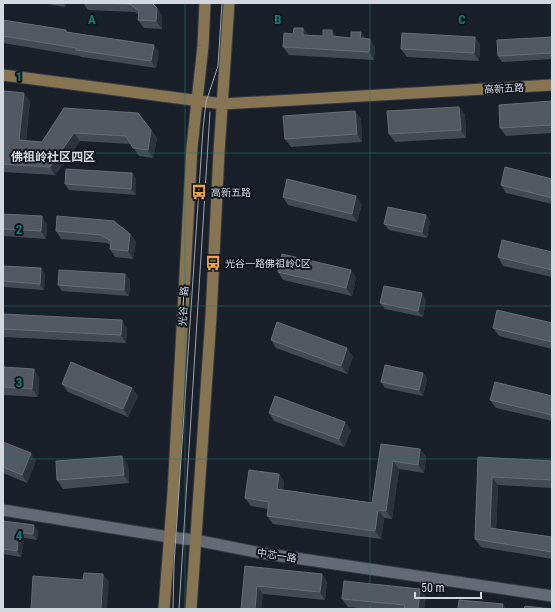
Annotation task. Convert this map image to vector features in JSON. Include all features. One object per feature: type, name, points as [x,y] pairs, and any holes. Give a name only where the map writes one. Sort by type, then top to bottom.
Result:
[{"type":"main road","name":"光谷一路","points":[[164,609],[173,493],[192,148],[203,46],[205,3]]},
{"type":"main road","points":[[191,609],[211,317],[229,3]]},
{"type":"main road","name":"高新五路","points":[[3,75],[223,104],[552,85]]},
{"type":"street","name":"中芯一路","points":[[3,510],[195,540],[261,553],[552,596]]},
{"type":"building","points":[[99,3],[152,3],[157,8],[156,21],[138,20],[139,11],[130,4]]},
{"type":"building","points":[[3,20],[66,30],[66,32],[154,45],[151,61],[76,50],[76,48],[3,36]]},
{"type":"building","points":[[294,28],[303,28],[303,35],[323,36],[323,30],[332,30],[332,36],[351,38],[351,32],[361,32],[360,38],[370,39],[369,52],[283,47],[284,33],[293,34]]},
{"type":"building","points":[[402,33],[475,37],[474,53],[401,49]]},
{"type":"building","points":[[552,37],[552,53],[498,56],[497,40]]},
{"type":"building","points":[[4,91],[24,93],[19,140],[42,142],[64,108],[138,113],[151,130],[148,150],[133,148],[126,136],[74,133],[50,167],[3,164]]},
{"type":"building","points":[[552,101],[552,125],[500,128],[499,105]]},
{"type":"building","points":[[459,107],[461,130],[389,134],[387,111]]},
{"type":"building","points":[[355,111],[357,134],[285,139],[283,116]]},
{"type":"building","points":[[505,167],[552,179],[552,198],[501,185]]},
{"type":"building","points":[[66,169],[132,173],[131,189],[65,184]]},
{"type":"building","points":[[287,179],[356,196],[352,214],[283,197]]},
{"type":"building","points":[[388,207],[426,215],[422,232],[384,224]]},
{"type":"building","points":[[3,214],[42,216],[41,231],[3,229]]},
{"type":"building","points":[[57,216],[114,221],[130,234],[128,251],[110,249],[111,241],[101,235],[56,231]]},
{"type":"building","points":[[502,240],[552,252],[552,270],[498,257]]},
{"type":"building","points":[[282,254],[351,270],[346,288],[278,272]]},
{"type":"building","points":[[3,266],[41,268],[40,284],[3,281]]},
{"type":"building","points":[[59,270],[125,274],[124,290],[58,285]]},
{"type":"building","points":[[384,286],[422,293],[418,311],[380,303]]},
{"type":"building","points":[[497,310],[552,323],[552,342],[493,328]]},
{"type":"building","points":[[3,314],[122,320],[121,335],[3,329]]},
{"type":"building","points":[[277,322],[347,348],[341,366],[271,340]]},
{"type":"building","points":[[71,362],[132,388],[123,409],[62,384]]},
{"type":"building","points":[[385,365],[423,373],[419,390],[381,382]]},
{"type":"building","points":[[3,367],[34,369],[32,389],[3,387]]},
{"type":"building","points":[[495,382],[552,396],[552,415],[490,400]]},
{"type":"building","points":[[275,396],[345,422],[339,439],[269,413]]},
{"type":"building","points":[[3,442],[31,453],[22,475],[3,467]]},
{"type":"building","points":[[381,444],[420,449],[418,465],[393,461],[386,511],[378,510],[375,531],[267,516],[269,502],[245,498],[249,470],[279,474],[277,489],[372,503]]},
{"type":"building","points":[[122,456],[124,475],[57,480],[56,461]]},
{"type":"building","points":[[478,457],[552,461],[552,480],[492,477],[490,528],[552,537],[552,552],[475,539]]},
{"type":"building","points":[[3,521],[34,525],[33,534],[19,532],[17,551],[3,549]]},
{"type":"building","points":[[245,566],[322,574],[320,592],[257,586],[255,609],[241,609]]},
{"type":"building","points":[[84,573],[103,574],[101,609],[31,609],[33,576],[83,580]]},
{"type":"building","points":[[344,581],[420,589],[418,609],[404,609],[405,605],[342,599]]},
{"type":"building","points":[[459,600],[503,604],[502,609],[458,609]]},
{"type":"building","points":[[525,606],[552,609],[524,609]]},
{"type":"tram line","points":[[173,609],[174,564],[203,129],[206,102],[218,66],[222,3]]},
{"type":"tram line","points":[[179,609],[210,112]]},
{"type":"place","name":"高新五路","points":[[199,192]]},
{"type":"place","name":"光谷一路佛祖岭C区","points":[[213,263]]},
{"type":"district","name":"佛祖岭社区四区","points":[[53,157]]}]
